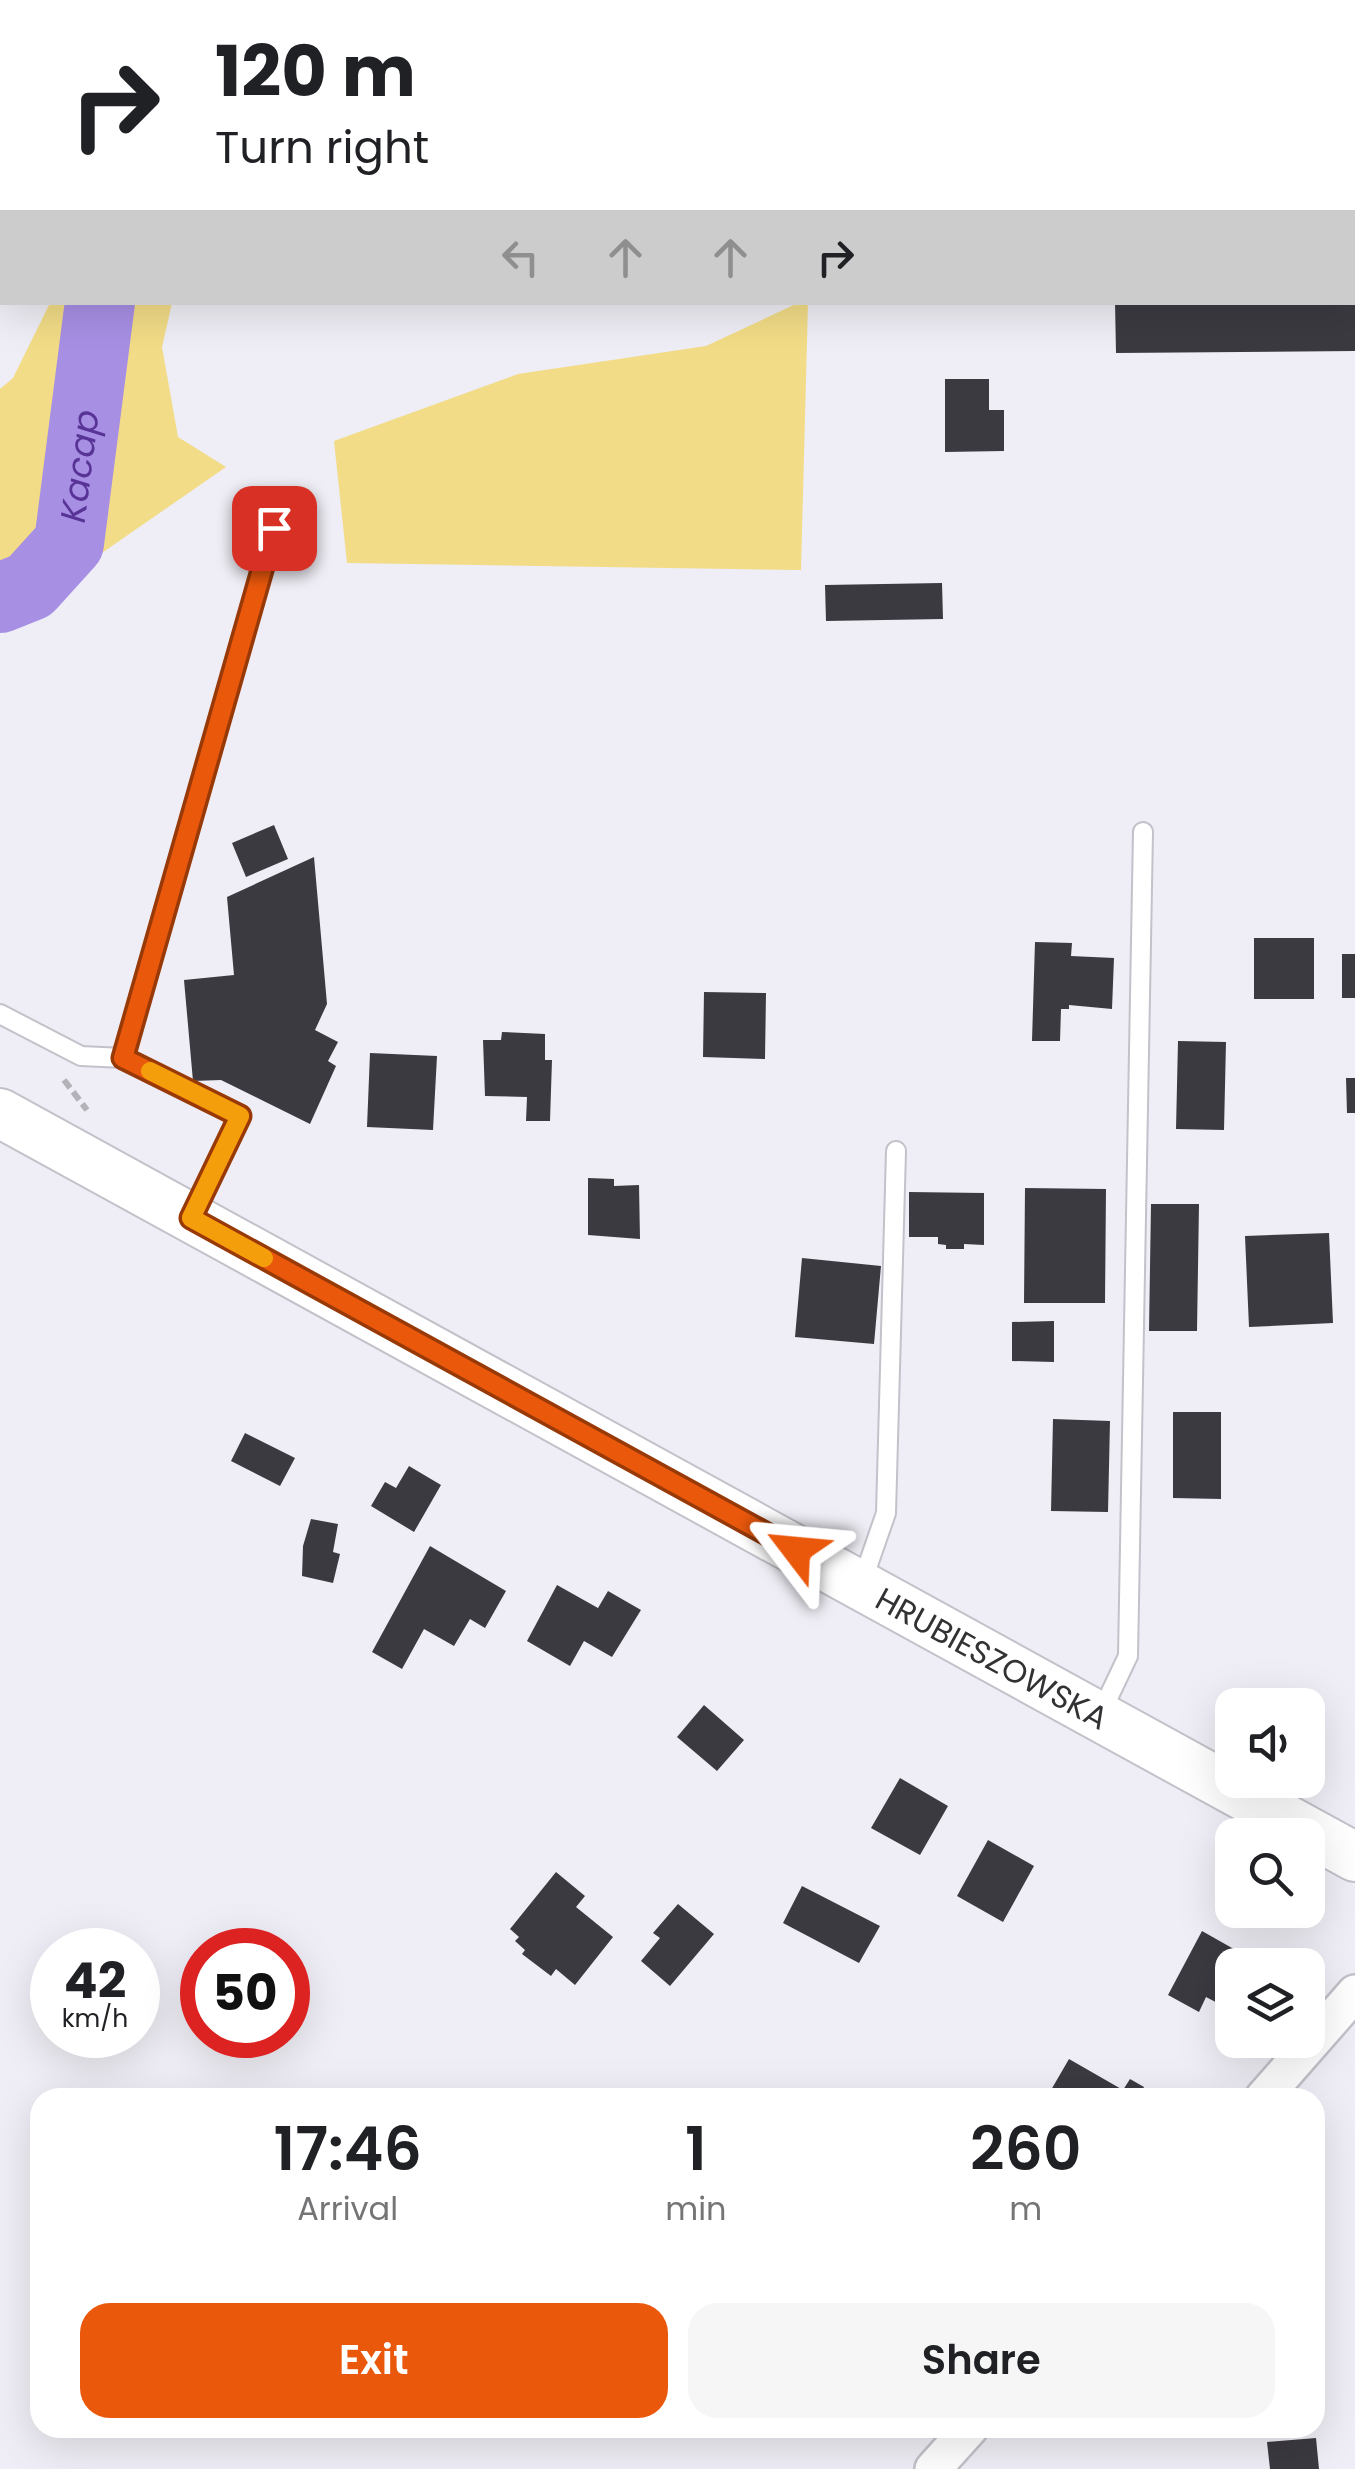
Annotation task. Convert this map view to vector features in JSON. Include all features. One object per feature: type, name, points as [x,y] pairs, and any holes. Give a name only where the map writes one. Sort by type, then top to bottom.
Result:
[{"type":"main road","name":"HRUBIESZOWSKA","points":[[0,1112],[1355,1856]]},
{"type":"street","points":[[1271,2088],[1355,1994]]},
{"type":"street","points":[[933,2469],[961,2438]]},
{"type":"lane","points":[[123,1058],[274,528]]},
{"type":"lane","points":[[1099,1717],[1128,1656],[1142,832]]},
{"type":"lane","points":[[0,1014],[82,1056],[123,1058],[240,1116],[191,1218]]},
{"type":"lane","points":[[861,1586],[886,1513],[896,1152]]},
{"type":"shaded area","points":[[49,305],[172,305],[162,347],[178,437],[226,467],[34,600],[0,615],[0,389],[13,378]]},
{"type":"shaded area","points":[[794,305],[808,305],[801,570],[347,563],[334,441],[518,374],[706,346]]},
{"type":"building","points":[[1115,305],[1355,305],[1355,351],[1116,353]]},
{"type":"building","points":[[945,379],[989,379],[989,410],[1004,410],[1004,451],[945,452]]},
{"type":"building","points":[[942,583],[943,619],[826,621],[825,585]]},
{"type":"building","points":[[274,825],[288,859],[246,877],[232,843]]},
{"type":"building","points":[[314,857],[327,1004],[315,1030],[338,1042],[328,1061],[336,1066],[310,1124],[221,1080],[193,1081],[184,980],[234,975],[227,897]]},
{"type":"building","points":[[1254,938],[1314,938],[1314,999],[1254,999]]},
{"type":"building","points":[[1035,942],[1072,943],[1071,956],[1114,958],[1112,1009],[1069,1005],[1069,1009],[1061,1009],[1060,1041],[1032,1041]]},
{"type":"building","points":[[1342,954],[1355,954],[1355,998],[1342,998]]},
{"type":"building","points":[[704,992],[766,993],[765,1059],[703,1057]]},
{"type":"building","points":[[502,1032],[545,1034],[545,1060],[552,1060],[550,1121],[526,1121],[527,1097],[485,1096],[483,1040],[501,1040]]},
{"type":"building","points":[[1178,1041],[1226,1042],[1224,1130],[1176,1129]]},
{"type":"building","points":[[370,1053],[437,1056],[433,1130],[367,1127]]},
{"type":"building","points":[[1346,1078],[1355,1078],[1355,1113],[1347,1113]]},
{"type":"building","points":[[588,1178],[614,1179],[614,1186],[639,1185],[640,1239],[588,1235]]},
{"type":"building","points":[[1025,1188],[1106,1189],[1105,1303],[1024,1303]]},
{"type":"building","points":[[909,1192],[984,1193],[984,1245],[964,1244],[964,1249],[946,1249],[946,1245],[938,1244],[938,1237],[909,1237]]},
{"type":"building","points":[[1151,1204],[1199,1204],[1197,1331],[1149,1331]]},
{"type":"building","points":[[1329,1233],[1333,1323],[1249,1327],[1245,1236]]},
{"type":"building","points":[[802,1258],[881,1266],[874,1344],[795,1337]]},
{"type":"building","points":[[1054,1321],[1054,1362],[1012,1361],[1012,1322]]},
{"type":"building","points":[[1173,1412],[1221,1412],[1221,1499],[1173,1498]]},
{"type":"building","points":[[1053,1419],[1110,1421],[1108,1512],[1051,1511]]},
{"type":"building","points":[[245,1433],[295,1458],[280,1486],[231,1461]]},
{"type":"building","points":[[409,1466],[441,1485],[414,1532],[371,1506],[385,1482],[396,1488]]},
{"type":"building","points":[[311,1519],[338,1524],[333,1552],[340,1554],[333,1583],[302,1576],[303,1546]]},
{"type":"building","points":[[430,1546],[506,1591],[485,1628],[470,1619],[454,1646],[424,1629],[402,1669],[372,1652]]},
{"type":"building","points":[[557,1585],[598,1608],[608,1591],[641,1610],[612,1657],[584,1641],[570,1666],[527,1641]]},
{"type":"building","points":[[704,1705],[744,1740],[717,1771],[677,1737]]},
{"type":"building","points":[[900,1778],[948,1806],[920,1855],[871,1828]]},
{"type":"building","points":[[988,1840],[1034,1866],[1003,1922],[957,1896]]},
{"type":"building","points":[[556,1872],[585,1896],[576,1907],[613,1937],[575,1985],[556,1969],[551,1976],[522,1954],[525,1950],[515,1941],[519,1937],[510,1929]]},
{"type":"building","points":[[802,1886],[880,1926],[859,1963],[783,1923]]},
{"type":"building","points":[[678,1904],[714,1934],[670,1986],[641,1961],[660,1938],[653,1933]]},
{"type":"building","points":[[1202,1931],[1232,1948],[1215,1948],[1215,2002],[1206,1997],[1199,2012],[1168,1995]]},
{"type":"building","points":[[1069,2059],[1120,2088],[1052,2088]]},
{"type":"building","points":[[1130,2079],[1144,2088],[1124,2088]]},
{"type":"building","points":[[1316,2438],[1319,2469],[1270,2469],[1267,2442]]},
{"type":"waterway","name":"Kacap","points":[[0,598],[30,586],[69,543],[100,305]]},
{"type":"slow traffic","points":[[150,1071],[240,1116],[191,1218],[264,1258]]},
{"type":"route","points":[[274,528],[123,1058],[240,1116],[191,1218],[796,1550]]}]
